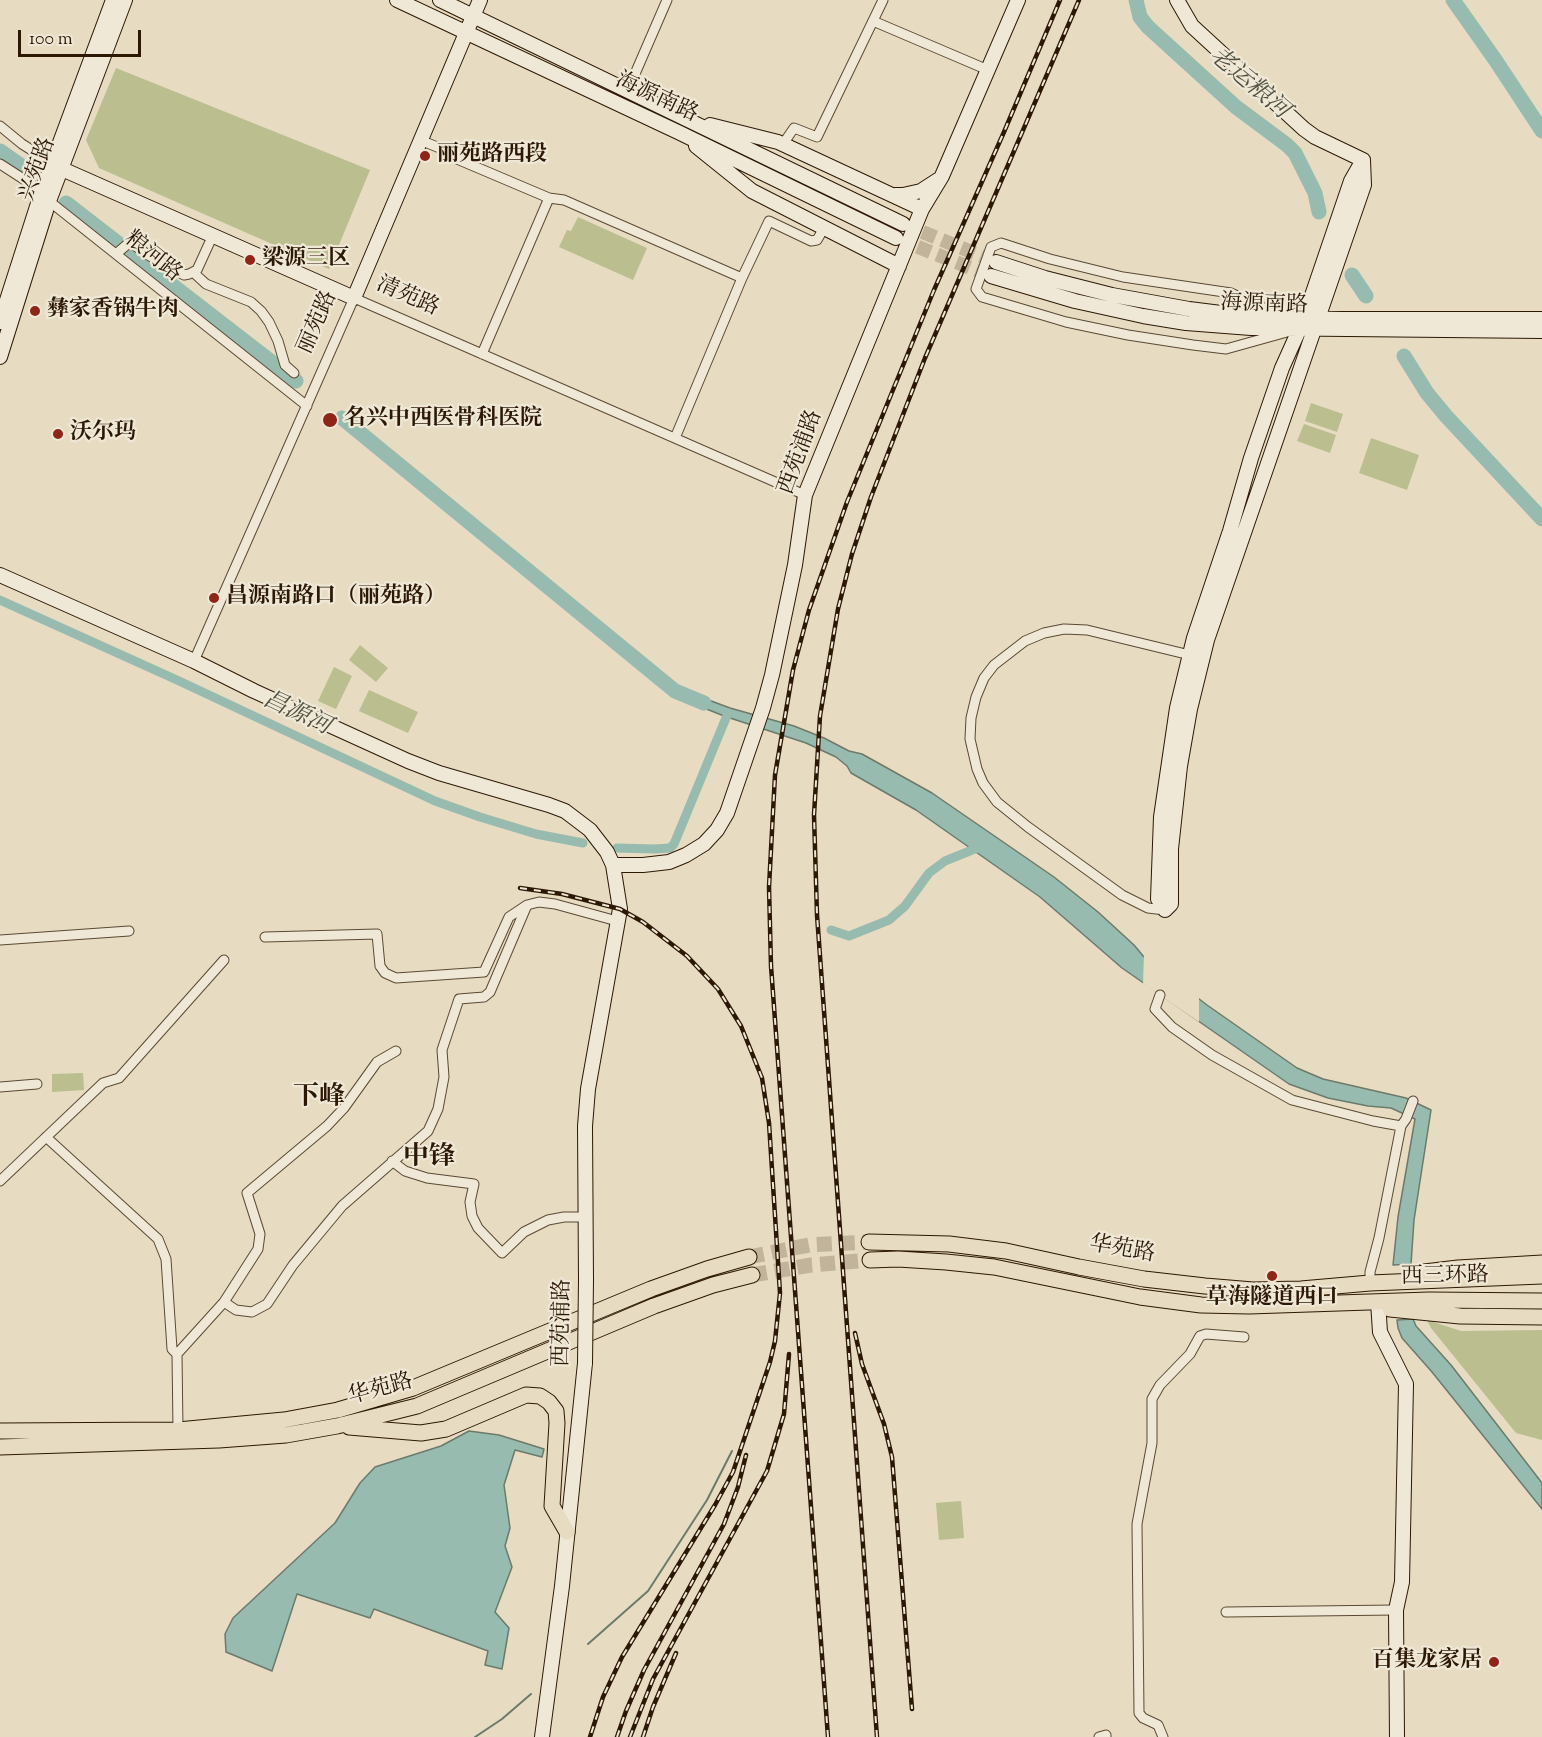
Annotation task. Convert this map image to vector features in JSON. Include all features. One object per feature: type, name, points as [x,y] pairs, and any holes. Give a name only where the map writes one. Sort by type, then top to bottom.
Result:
[{"type":"main road","name":"华苑路","points":[[869,1242],[949,1244],[1006,1251],[1101,1271],[1205,1286],[1253,1290],[1301,1289],[1370,1283]]},
{"type":"main road","name":"华苑路","points":[[0,1431],[178,1430],[284,1420],[338,1410],[413,1388],[651,1289],[749,1257]]},
{"type":"main road","name":"华苑路","points":[[870,1260],[898,1259],[994,1267],[1140,1297],[1201,1305],[1249,1306],[1349,1302],[1378,1304]]},
{"type":"main road","points":[[1370,1283],[1399,1275],[1458,1268],[1542,1263]]},
{"type":"main road","name":"华苑路","points":[[0,1447],[219,1440],[286,1435],[337,1426],[417,1406],[654,1306],[713,1285],[752,1275]]},
{"type":"main road","name":"西三环路","points":[[1370,1283],[1542,1276]]},
{"type":"main road","name":"西三环路","points":[[1378,1304],[1542,1300]]},
{"type":"main road","points":[[1378,1304],[1400,1311],[1460,1316],[1542,1317]]},
{"type":"main road","points":[[337,1426],[421,1433],[446,1429],[526,1395],[540,1396],[549,1402],[556,1412],[552,1506],[567,1532]]},
{"type":"street","name":"兴苑路","points":[[57,165],[113,0]]},
{"type":"street","name":"兴苑路","points":[[0,322],[45,196],[124,0]]},
{"type":"street","name":"海源南路","points":[[397,0],[903,224]]},
{"type":"street","name":"海源南路","points":[[440,0],[628,90],[681,126],[896,238]]},
{"type":"street","name":"丽苑路","points":[[194,661],[307,406],[480,0]]},
{"type":"street","points":[[628,90],[667,0]]},
{"type":"street","points":[[783,144],[794,128],[817,137],[883,0]]},
{"type":"street","name":"西苑浦路","points":[[542,1737],[585,1363],[585,1126],[588,1089],[618,915],[613,866],[669,862],[686,855],[704,844],[717,830],[727,813],[772,675],[795,565],[805,495],[922,209],[942,176],[1018,0]]},
{"type":"street","points":[[1177,0],[1192,26],[1304,129],[1315,137],[1363,160]]},
{"type":"street","points":[[873,21],[988,69]]},
{"type":"street","name":"清苑路","points":[[0,126],[22,144],[57,165],[805,495]]},
{"type":"street","points":[[681,126],[765,138],[783,144],[922,209]]},
{"type":"street","points":[[681,126],[752,191],[899,266]]},
{"type":"street","points":[[420,140],[447,151],[457,159],[549,198],[564,200],[742,278]]},
{"type":"street","points":[[1165,910],[1158,899],[1161,817],[1174,726],[1196,656],[1251,458],[1351,181],[1363,160]]},
{"type":"street","points":[[1196,656],[1217,607],[1364,184],[1363,160]]},
{"type":"street","name":"粮河路","points":[[0,164],[45,196],[307,406]]},
{"type":"street","points":[[893,195],[921,190],[942,176]]},
{"type":"street","name":"兴苑路","points":[[0,357],[45,196]]},
{"type":"street","points":[[482,354],[549,198]]},
{"type":"street","points":[[675,438],[742,278],[769,221],[811,241],[820,238],[824,228]]},
{"type":"street","points":[[116,254],[130,242],[184,275],[197,270],[213,235]]},
{"type":"street","points":[[1286,318],[1231,293],[1123,277],[1050,259],[1001,243],[991,247],[976,289],[982,297],[1066,322],[1128,336],[1226,349],[1301,324]]},
{"type":"street","points":[[133,268],[148,255]]},
{"type":"street","name":"海源南路","points":[[996,262],[1078,287],[1141,301],[1229,314],[1286,318],[1301,324]]},
{"type":"street","points":[[194,273],[206,284],[243,298],[261,311],[269,321],[278,341],[285,365],[294,373]]},
{"type":"street","name":"海源南路","points":[[990,276],[1075,301],[1143,316],[1227,326],[1542,319]]},
{"type":"street","name":"海源南路","points":[[1316,324],[1542,331]]},
{"type":"street","points":[[0,574],[408,761],[439,773],[565,811],[590,830],[607,852],[613,866]]},
{"type":"street","points":[[1165,910],[1148,908],[1122,896],[997,802],[983,783],[977,770],[970,739],[971,718],[984,678],[994,665],[1025,641],[1044,633],[1064,628],[1087,630],[1196,656]]},
{"type":"street","points":[[265,938],[377,934],[380,966],[385,973],[396,978],[484,972],[509,917],[527,905],[539,902],[618,915]]},
{"type":"street","points":[[224,1302],[236,1310],[252,1312],[267,1304],[293,1265],[342,1206],[428,1131],[438,1109],[444,1077],[442,1050],[459,999],[484,997],[490,992],[527,905]]},
{"type":"street","points":[[0,940],[129,931]]},
{"type":"street","points":[[0,1181],[103,1083],[119,1078],[224,960]]},
{"type":"street","points":[[1160,995],[1155,1009],[1172,1026],[1212,1055],[1292,1100],[1373,1121],[1404,1123]]},
{"type":"street","points":[[178,1430],[177,1354],[224,1302],[258,1249],[260,1234],[247,1193],[327,1126],[344,1108],[377,1062],[396,1051]]},
{"type":"street","points":[[0,1087],[37,1084]]},
{"type":"street","points":[[1370,1283],[1370,1272],[1380,1238],[1404,1123],[1413,1101]]},
{"type":"street","points":[[46,1137],[159,1239],[166,1258],[172,1349],[177,1354]]},
{"type":"street","points":[[392,1161],[405,1171],[427,1178],[474,1184],[470,1202],[472,1216],[478,1228],[502,1253],[524,1232],[548,1220],[564,1216],[584,1217]]},
{"type":"street","points":[[1378,1304],[1380,1332],[1406,1384],[1402,1582],[1396,1610],[1397,1737]]},
{"type":"street","points":[[1163,1737],[1158,1725],[1143,1718],[1139,1713],[1137,1524],[1152,1443],[1152,1399],[1160,1385],[1190,1354],[1200,1336],[1206,1334],[1244,1337]]},
{"type":"street","points":[[1226,1612],[1396,1610]]},
{"type":"street","points":[[1099,1737],[1106,1735],[1106,1737]]},
{"type":"green space","points":[[116,68],[370,170],[329,269],[99,168],[86,140]]},
{"type":"green space","points":[[578,217],[647,248],[633,280],[559,247],[567,230],[571,231]]},
{"type":"green space","points":[[1311,403],[1343,414],[1337,432],[1305,421]]},
{"type":"green space","points":[[1304,424],[1336,435],[1330,453],[1297,441]]},
{"type":"green space","points":[[1371,438],[1419,455],[1407,490],[1359,473]]},
{"type":"green space","points":[[360,645],[388,668],[376,682],[349,660]]},
{"type":"green space","points":[[334,667],[352,676],[336,709],[318,701]]},
{"type":"green space","points":[[369,690],[418,712],[408,733],[359,711]]},
{"type":"green space","points":[[83,1073],[84,1090],[52,1092],[52,1074]]},
{"type":"green space","points":[[1427,1320],[1461,1331],[1542,1330],[1542,1440],[1516,1433],[1431,1328]]},
{"type":"green space","points":[[961,1501],[964,1538],[939,1540],[936,1503]]},
{"type":"water","points":[[687,692],[730,708],[794,726],[824,738],[849,751],[862,754],[932,793],[1054,877],[1098,912],[1144,957],[1207,1005],[1297,1068],[1323,1079],[1406,1098],[1431,1110],[1414,1220],[1411,1264],[1393,1265],[1398,1217],[1415,1119],[1391,1108],[1328,1098],[1289,1084],[1122,968],[1040,897],[916,810],[851,773],[847,766],[836,757],[806,743],[684,700]]},
{"type":"water","points":[[1413,1319],[1416,1326],[1451,1365],[1542,1483],[1542,1509],[1402,1338],[1397,1320]]},
{"type":"water","points":[[469,1431],[499,1435],[544,1449],[542,1457],[515,1450],[504,1485],[510,1528],[505,1546],[512,1567],[495,1612],[509,1628],[502,1669],[485,1665],[488,1651],[374,1609],[370,1618],[297,1594],[272,1671],[226,1652],[225,1634],[233,1618],[335,1523],[360,1483],[375,1467],[441,1446]]},
{"type":"pier","points":[[1144,953],[1199,996],[1199,1022],[1143,984]]},
{"type":"waterway","name":"老运粮河","points":[[1136,0],[1140,17],[1148,27],[1236,107],[1295,153],[1315,193],[1319,212]]},
{"type":"waterway","name":"老运粮河","points":[[1453,0],[1542,131]]},
{"type":"waterway","points":[[0,151],[20,165]]},
{"type":"waterway","points":[[66,203],[296,381]]},
{"type":"waterway","name":"老运粮河","points":[[1352,275],[1366,296]]},
{"type":"waterway","name":"老运粮河","points":[[1404,356],[1427,393],[1446,416],[1542,519]]},
{"type":"waterway","points":[[342,418],[675,691],[704,703]]},
{"type":"waterway","name":"昌源河","points":[[0,600],[435,801],[536,834],[583,843]]},
{"type":"waterway","name":"昌源河","points":[[617,848],[670,848],[674,844],[728,713]]},
{"type":"waterway","points":[[831,930],[849,936],[889,920],[905,906],[929,873],[945,861],[982,846]]},
{"type":"waterway","points":[[588,1644],[648,1591],[707,1500],[732,1451]]},
{"type":"waterway","points":[[475,1737],[502,1719],[531,1694]]},
{"type":"tunnel","points":[[903,224],[996,262]]},
{"type":"tunnel","points":[[898,239],[991,276]]},
{"type":"tunnel","points":[[749,1257],[809,1245],[869,1242]]},
{"type":"tunnel","points":[[752,1275],[811,1265],[870,1260]]},
{"type":"railway","points":[[828,1737],[771,966],[769,887],[775,775],[793,670],[809,610],[847,502],[934,290],[1060,0]]},
{"type":"railway","points":[[877,1737],[817,915],[814,815],[820,716],[838,609],[852,554],[871,497],[925,358],[1079,0]]},
{"type":"railway","points":[[520,888],[562,894],[620,909],[643,922],[687,956],[718,989],[741,1026],[762,1078],[769,1123],[780,1293],[775,1341],[770,1362],[733,1472],[622,1657],[603,1697],[590,1737]]},
{"type":"railway","points":[[855,1333],[862,1364],[884,1424],[892,1457],[912,1709]]},
{"type":"railway","points":[[630,1737],[653,1679],[767,1471],[784,1414],[789,1354]]},
{"type":"railway","points":[[617,1737],[644,1670],[724,1524],[738,1487],[746,1455]]},
{"type":"railway","points":[[643,1737],[676,1653]]},
{"type":"place","name":"丽苑路西段","points":[[425,156]]},
{"type":"place","name":"梁源三区","points":[[250,260]]},
{"type":"place","name":"彝家香锅牛肉","points":[[35,311]]},
{"type":"place","name":"名兴中西医骨科医院","points":[[330,420]]},
{"type":"place","name":"沃尔玛","points":[[58,434]]},
{"type":"place","name":"昌源南路口（丽苑路）","points":[[214,598]]},
{"type":"place","name":"草海隧道西口","points":[[1272,1276]]},
{"type":"place","name":"百集龙家居","points":[[1494,1662]]},
{"type":"district","name":"下峰","points":[[319,1100]]},
{"type":"district","name":"中锋","points":[[429,1160]]}]
